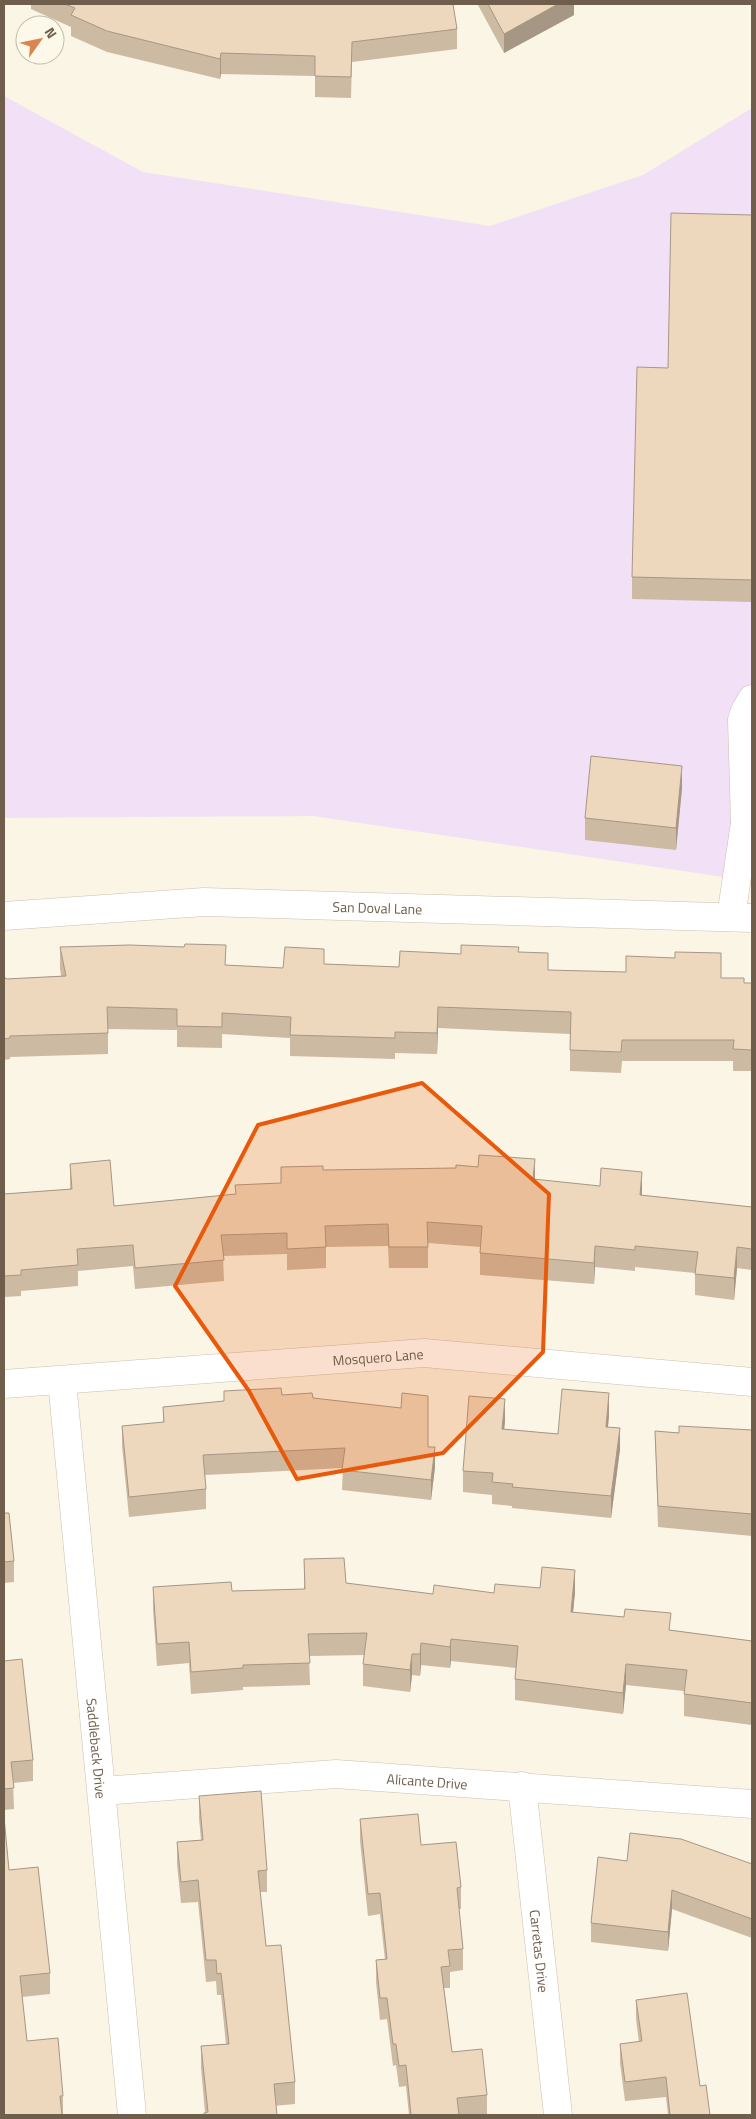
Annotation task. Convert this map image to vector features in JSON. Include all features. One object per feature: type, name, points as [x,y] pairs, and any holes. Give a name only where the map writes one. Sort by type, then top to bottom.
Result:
[{"type":"street","points":[[741,918],[749,819],[742,720],[752,699]]},
{"type":"street","name":"San Doval Lane","points":[[4,916],[204,902],[741,918]]},
{"type":"street","name":"Mosquero Lane","points":[[4,1384],[424,1353],[752,1382]]},
{"type":"street","name":"Saddleback Drive","points":[[62,1381],[132,2115]]},
{"type":"street","name":"Alicante Drive","points":[[102,1791],[336,1774],[752,1804]]},
{"type":"street","name":"Carretas Drive","points":[[522,1786],[558,2115]]},
{"type":"highlighted area","points":[[422,1083],[549,1194],[543,1352],[443,1453],[297,1479],[249,1391],[175,1286],[258,1125]]},
{"type":"shaded area","points":[[4,96],[143,172],[490,226],[643,175],[752,108],[752,880],[313,816],[4,818]]},
{"type":"building","points":[[65,4],[453,4],[457,29],[352,42],[351,77],[315,76],[315,56],[221,53],[220,59],[107,31],[71,15],[75,8]]},
{"type":"building","points":[[488,4],[558,4],[504,34]]},
{"type":"building","points":[[671,213],[752,215],[752,580],[632,577],[637,367],[668,368]]},
{"type":"building","points":[[591,756],[682,766],[676,828],[585,818]]},
{"type":"building","points":[[185,944],[226,945],[225,965],[283,968],[285,947],[324,949],[324,964],[399,967],[400,951],[461,954],[461,945],[519,947],[518,952],[548,953],[548,970],[626,972],[626,956],[675,958],[675,952],[721,953],[721,978],[744,978],[744,983],[752,983],[752,1050],[733,1049],[734,1040],[622,1040],[621,1052],[570,1050],[571,1012],[438,1007],[437,1033],[395,1032],[395,1038],[290,1035],[291,1017],[222,1013],[222,1027],[177,1026],[177,1009],[107,1007],[108,1033],[10,1036],[10,1038],[4,1039],[4,976],[6,979],[66,976],[60,947],[130,945],[184,947]]},
{"type":"building","points":[[479,1155],[535,1159],[533,1179],[600,1186],[601,1168],[642,1172],[640,1195],[752,1207],[752,1249],[737,1247],[734,1278],[695,1274],[698,1252],[635,1246],[635,1250],[595,1246],[594,1263],[480,1253],[482,1226],[427,1222],[428,1247],[389,1247],[388,1224],[325,1226],[326,1247],[287,1249],[287,1233],[221,1235],[224,1260],[135,1268],[133,1245],[77,1249],[78,1265],[21,1270],[21,1275],[4,1276],[4,1194],[72,1189],[70,1164],[110,1160],[114,1206],[236,1194],[235,1185],[281,1183],[281,1167],[323,1166],[323,1170],[456,1168],[456,1165],[478,1167]]},
{"type":"building","points":[[281,1388],[282,1395],[312,1393],[313,1398],[401,1408],[402,1393],[428,1396],[428,1447],[435,1447],[431,1480],[342,1470],[345,1448],[203,1455],[206,1489],[129,1497],[122,1426],[164,1422],[163,1407],[224,1401],[224,1391]]},
{"type":"building","points":[[562,1389],[609,1393],[606,1427],[620,1428],[611,1496],[512,1487],[513,1484],[492,1482],[493,1473],[463,1471],[469,1396],[505,1399],[502,1429],[558,1434]]},
{"type":"building","points":[[679,1426],[752,1430],[752,1514],[658,1506],[655,1431],[679,1433]]},
{"type":"building","points":[[4,1513],[9,1513],[14,1561],[4,1562]]},
{"type":"building","points":[[344,1558],[346,1583],[433,1594],[434,1585],[494,1593],[495,1584],[540,1588],[542,1567],[575,1570],[571,1612],[624,1617],[625,1609],[671,1613],[669,1630],[752,1641],[752,1703],[684,1694],[687,1670],[626,1664],[623,1693],[515,1679],[518,1646],[451,1639],[450,1647],[421,1643],[420,1654],[412,1654],[410,1670],[363,1664],[367,1633],[308,1634],[310,1663],[243,1665],[243,1668],[191,1672],[189,1642],[157,1644],[153,1587],[231,1582],[232,1591],[305,1589],[304,1559]]},
{"type":"building","points":[[22,1659],[33,1760],[11,1762],[14,1788],[4,1789],[4,1661]]},
{"type":"building","points":[[261,1791],[267,1870],[258,1871],[266,1946],[281,1945],[295,2082],[274,2084],[277,2115],[204,2115],[204,2113],[208,2112],[201,2046],[229,2044],[221,1973],[217,1974],[216,1960],[206,1960],[198,1880],[181,1882],[177,1842],[203,1840],[199,1796]]},
{"type":"building","points":[[418,1814],[421,1845],[456,1842],[461,1887],[457,1888],[463,1949],[448,1950],[450,1966],[441,1967],[452,2052],[482,2049],[487,2095],[457,2098],[459,2115],[411,2115],[406,2065],[399,2066],[396,2044],[393,2044],[387,1998],[380,1998],[376,1960],[387,1959],[380,1893],[368,1894],[360,1819]]},
{"type":"building","points":[[4,1817],[9,1870],[38,1867],[50,1973],[20,1976],[27,2041],[58,2038],[63,2096],[60,2096],[62,2115],[4,2115]]},
{"type":"building","points":[[630,1833],[681,1839],[752,1864],[752,1919],[672,1890],[668,1932],[591,1923],[598,1857],[627,1861]]},
{"type":"building","points":[[687,1993],[700,2086],[706,2085],[710,2115],[670,2115],[666,2077],[625,2082],[620,2044],[642,2041],[636,2000]]}]
